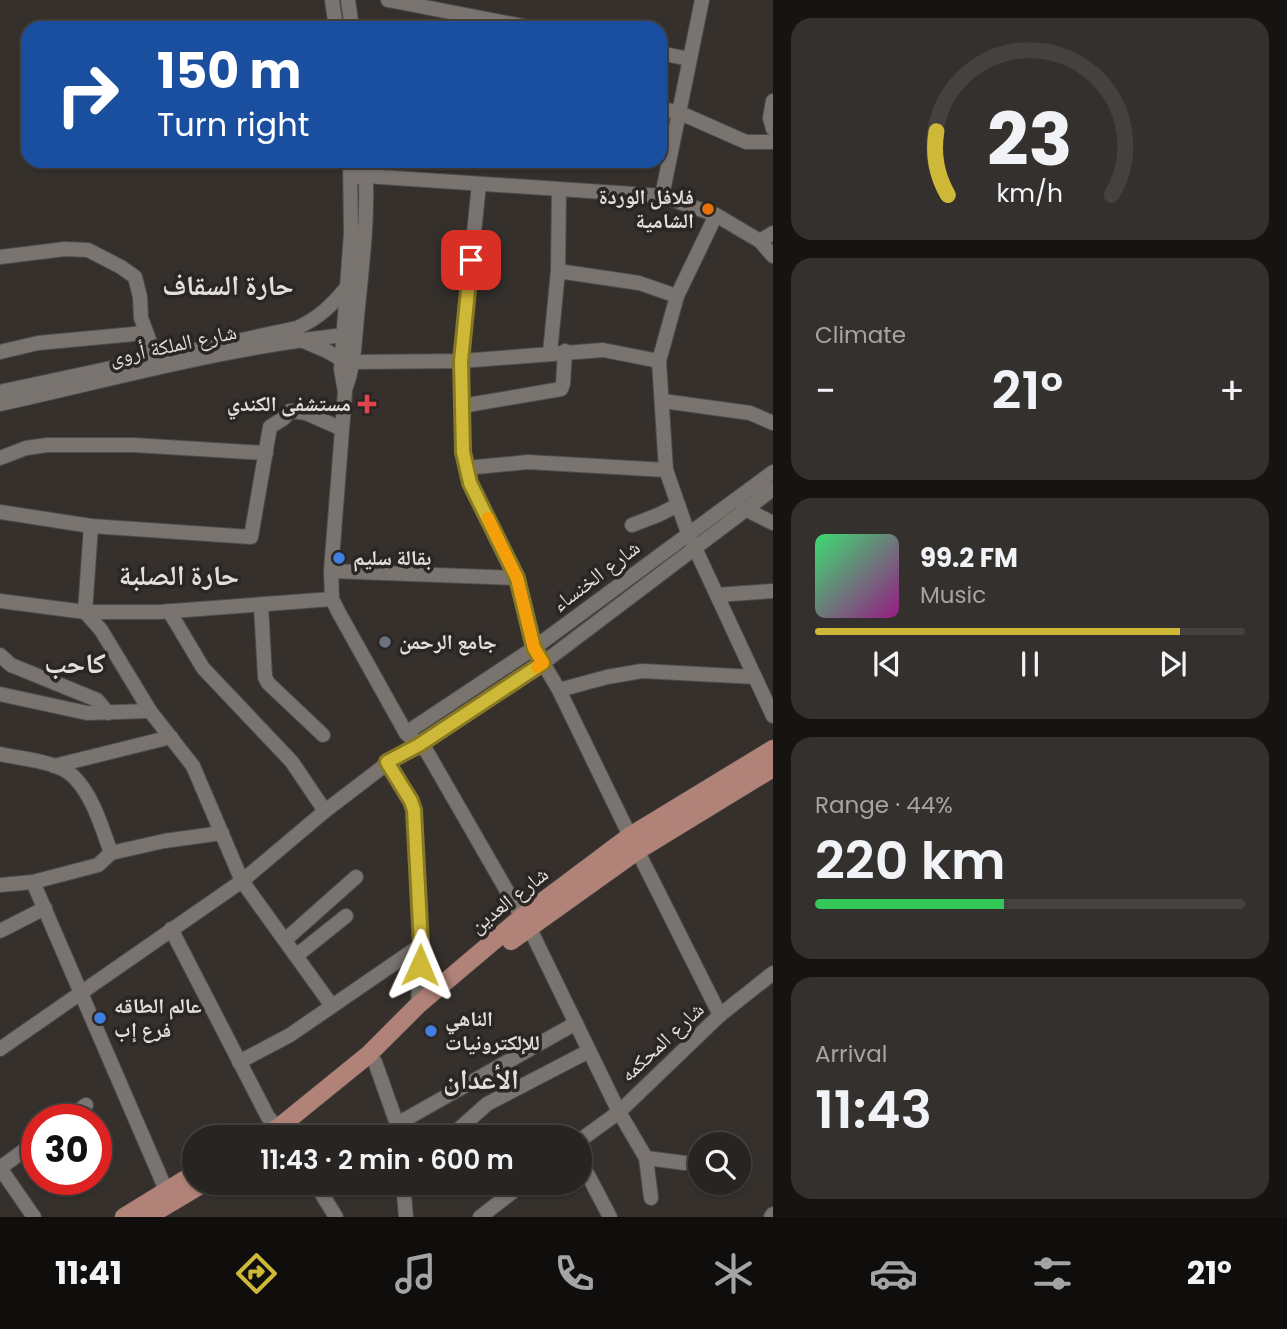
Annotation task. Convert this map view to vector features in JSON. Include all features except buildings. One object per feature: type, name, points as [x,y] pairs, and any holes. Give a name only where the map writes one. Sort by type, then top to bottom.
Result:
[{"type":"main road","name":"شارع العدين","points":[[372,1058],[418,1005],[525,922],[772,750]]},
{"type":"main road","name":"شارع العدين","points":[[634,844],[772,768]]},
{"type":"main road","name":"شارع العدين","points":[[295,1125],[525,922]]},
{"type":"main road","points":[[124,1217],[168,1204],[182,1188]]},
{"type":"main road","points":[[147,1217],[184,1195]]},
{"type":"street","points":[[332,0],[335,21]]},
{"type":"street","points":[[348,0],[351,21]]},
{"type":"street","points":[[388,0],[471,21]]},
{"type":"street","points":[[662,196],[702,0]]},
{"type":"street","points":[[667,54],[689,59]]},
{"type":"street","points":[[772,101],[772,129]]},
{"type":"street","points":[[667,110],[678,112],[747,142],[772,142]]},
{"type":"street","points":[[361,171],[480,184],[662,196],[716,215],[766,237],[772,256]]},
{"type":"street","points":[[361,171],[351,233],[347,287],[348,361],[331,572],[332,599],[406,733],[427,752],[525,922],[619,1112],[646,1158],[651,1198]]},
{"type":"street","points":[[349,334],[366,232],[361,171]]},
{"type":"street","points":[[480,184],[461,361],[463,452],[470,483],[517,578],[534,648],[559,690],[720,1015]]},
{"type":"street","points":[[462,406],[561,389],[564,384],[558,352],[559,190]]},
{"type":"street","points":[[716,215],[677,296],[659,361],[666,470],[691,540],[772,716]]},
{"type":"street","points":[[0,257],[65,249],[88,250],[121,267],[135,277],[141,318],[156,358]]},
{"type":"street","points":[[558,271],[639,283],[677,296]]},
{"type":"street","points":[[347,287],[332,305],[299,333],[348,361],[461,361],[603,350],[659,361]]},
{"type":"street","points":[[0,352],[38,343],[145,333]]},
{"type":"street","name":"شارع الملكة أروى","points":[[0,404],[299,333]]},
{"type":"street","name":"شارع الملكة أروى","points":[[0,392],[156,358],[299,333],[349,334]]},
{"type":"street","points":[[663,401],[750,414],[772,423]]},
{"type":"street","points":[[0,512],[91,526],[251,537],[270,427],[284,418],[288,411],[306,413],[342,429]]},
{"type":"street","points":[[0,458],[26,448],[47,444],[134,445],[266,453]]},
{"type":"street","points":[[466,468],[528,462],[666,470]]},
{"type":"street","name":"شارع الخنساء","points":[[0,1049],[242,881],[392,759],[419,745],[543,663],[772,472]]},
{"type":"street","name":"شارع الخنساء","points":[[406,733],[691,540],[745,509],[772,489]]},
{"type":"street","points":[[632,525],[678,505]]},
{"type":"street","points":[[745,509],[772,523]]},
{"type":"street","points":[[91,526],[85,612],[101,630],[150,711],[193,766],[242,881],[332,1006]]},
{"type":"street","points":[[331,572],[517,578]]},
{"type":"street","points":[[717,595],[772,591]]},
{"type":"street","points":[[0,601],[85,612],[169,611],[332,599]]},
{"type":"street","points":[[261,605],[264,668],[268,683],[323,735]]},
{"type":"street","points":[[169,611],[203,668],[292,762],[325,811]]},
{"type":"street","points":[[0,655],[11,665],[97,700],[108,713]]},
{"type":"street","points":[[559,690],[642,671],[755,677]]},
{"type":"street","points":[[0,694],[87,713],[150,711]]},
{"type":"street","points":[[406,733],[392,759],[414,810],[421,945],[418,1005]]},
{"type":"street","points":[[54,766],[171,737]]},
{"type":"street","points":[[0,754],[54,766],[74,776],[101,825],[111,853]]},
{"type":"street","points":[[0,885],[33,882],[98,865],[111,853],[164,841],[222,833]]},
{"type":"street","points":[[285,940],[356,877]]},
{"type":"street","points":[[33,882],[82,993],[168,1204]]},
{"type":"street","points":[[0,931],[45,908]]},
{"type":"street","points":[[296,956],[346,916]]},
{"type":"street","points":[[171,929],[268,1117],[275,1125]]},
{"type":"street","points":[[239,1062],[290,1035],[421,945]]},
{"type":"street","name":"شارع المحكمه","points":[[592,1132],[619,1112],[720,1015],[772,973]]},
{"type":"street","points":[[406,1125],[576,1023]]},
{"type":"street","points":[[464,1125],[487,1104],[589,1051]]},
{"type":"street","points":[[372,1058],[396,1125]]},
{"type":"street","points":[[21,1153],[0,1168],[34,1217]]},
{"type":"street","points":[[646,1158],[685,1163]]},
{"type":"street","points":[[592,1183],[610,1217]]},
{"type":"street","points":[[322,1195],[336,1217]]},
{"type":"street","points":[[404,1195],[406,1217]]},
{"type":"street","points":[[480,1217],[508,1195]]},
{"type":"slow traffic","points":[[488,518],[517,578],[534,648],[543,663],[537,667]]},
{"type":"place","name":"فلافل الوردة الشامية","points":[[708,209]]},
{"type":"place","name":"مستشفى الكندي","points":[[367,404]]},
{"type":"place","name":"بقالة سليم","points":[[339,558]]},
{"type":"place","name":"جامع الرحمن","points":[[385,642]]},
{"type":"place","name":"عالم الطاقه فرع إب","points":[[100,1018]]},
{"type":"place","name":"الناهي للإلكترونيات","points":[[431,1031]]},
{"type":"district","name":"حارة السقاف","points":[[228,285]]},
{"type":"district","name":"حارة الصلبة","points":[[179,575]]},
{"type":"district","name":"كاحب","points":[[75,663]]},
{"type":"district","name":"الأعدان","points":[[481,1079]]},
{"type":"route","points":[[420,965],[414,810],[387,762],[419,745],[543,663],[534,648],[517,578],[470,483],[463,452],[461,361],[471,260]]}]
